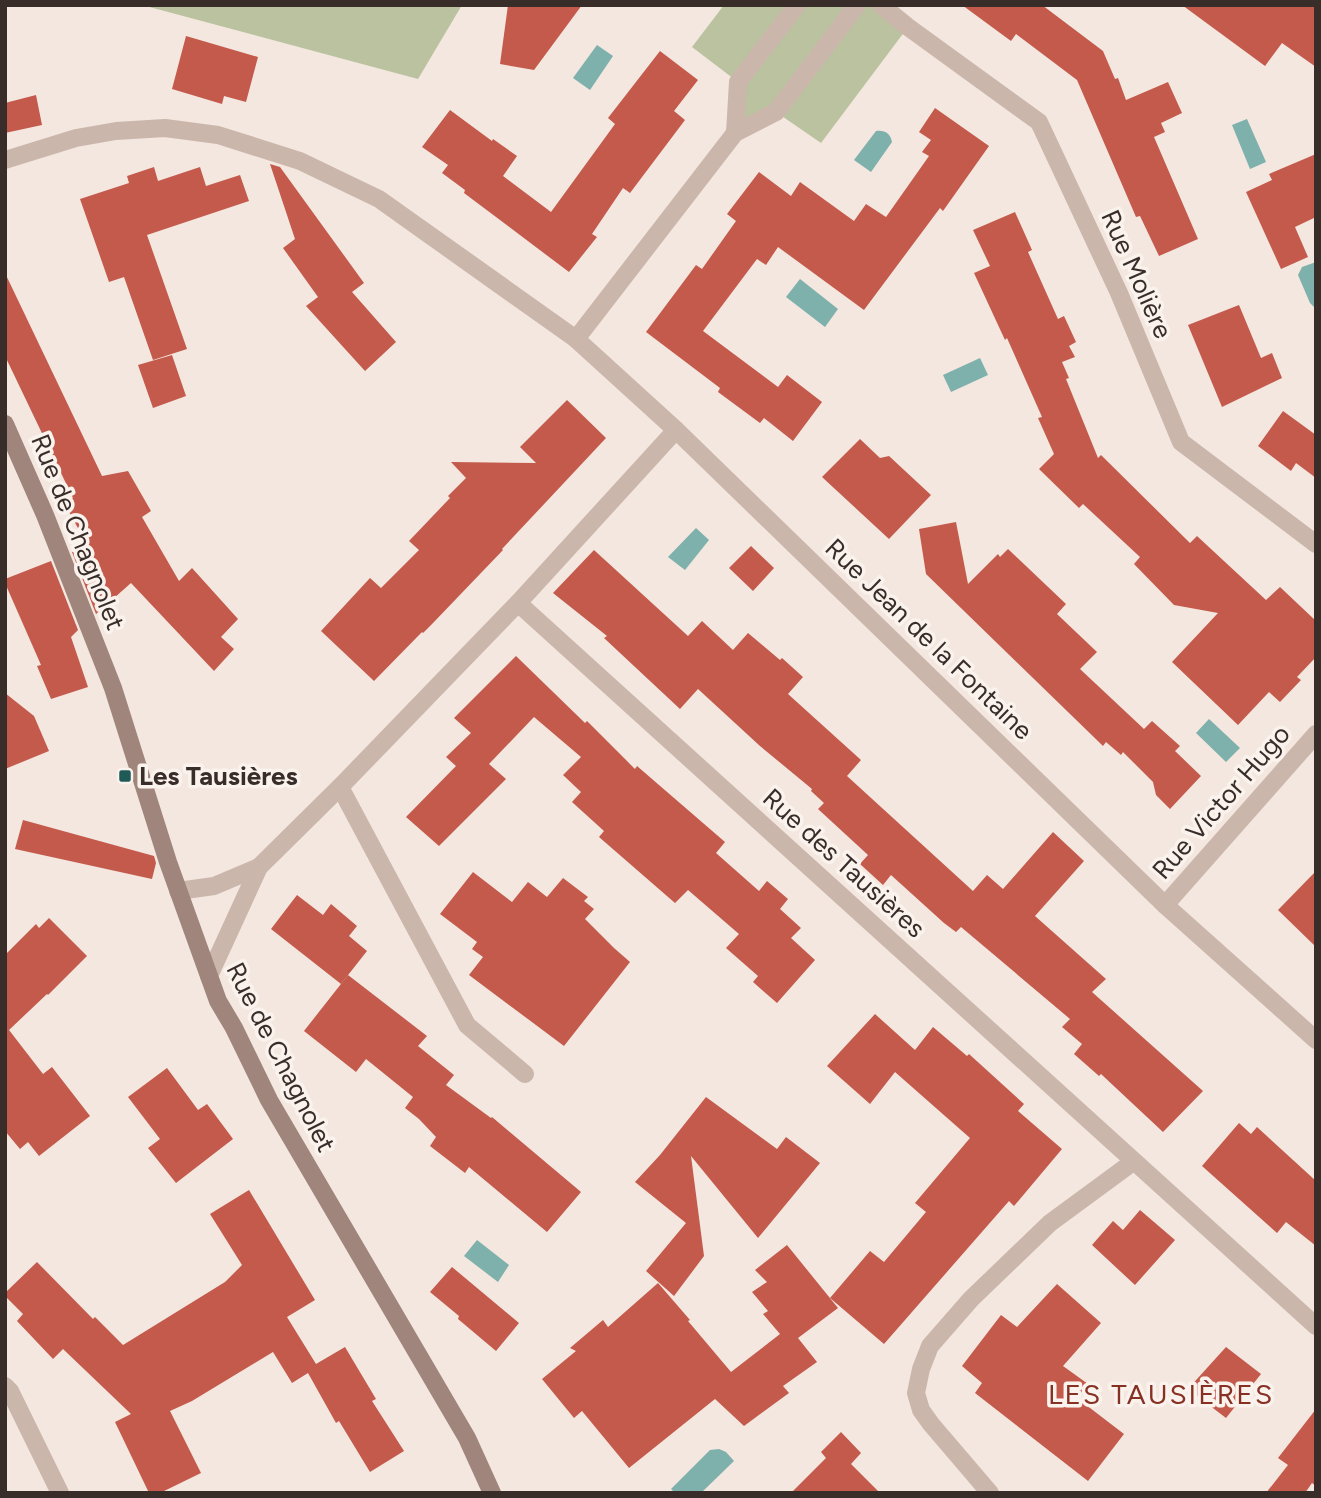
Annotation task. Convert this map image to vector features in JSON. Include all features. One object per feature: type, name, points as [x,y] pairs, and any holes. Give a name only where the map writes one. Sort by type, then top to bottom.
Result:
[{"type":"street","points":[[735,133],[738,82],[797,5]]},
{"type":"street","points":[[576,339],[735,133],[776,112],[857,5]]},
{"type":"street","name":"Rue Molière","points":[[881,5],[1039,122],[1119,293],[1181,442],[1316,544]]},
{"type":"street","name":"Rue Jean de la Fontaine","points":[[5,160],[76,138],[116,131],[165,128],[218,135],[300,161],[379,199],[576,339],[676,430],[1166,905],[1316,1040]]},
{"type":"street","name":"Rue de Chagnolet","points":[[5,424],[45,515],[113,688],[178,891],[218,1001],[269,1100],[467,1438],[492,1493]]},
{"type":"street","points":[[209,976],[259,867],[518,603],[676,430]]},
{"type":"street","name":"Rue des Tausières","points":[[518,603],[1316,1326]]},
{"type":"street","name":"Rue Victor Hugo","points":[[1166,905],[1316,734]]},
{"type":"street","points":[[340,787],[467,1025],[525,1074]]},
{"type":"street","points":[[178,891],[214,886],[259,867]]},
{"type":"street","points":[[990,1493],[921,1410],[916,1393],[930,1346],[971,1299],[1050,1223],[1133,1162]]},
{"type":"street","points":[[5,1386],[10,1391],[60,1493]]},
{"type":"green space","points":[[142,5],[462,5],[418,79]]},
{"type":"green space","points":[[724,5],[881,5],[908,27],[821,143],[776,112],[735,133],[738,82],[692,47]]},
{"type":"water","points":[[597,45],[613,56],[590,90],[573,78]]},
{"type":"water","points":[[1247,119],[1266,162],[1250,169],[1232,125]]},
{"type":"water","points":[[876,131],[887,133],[892,142],[871,172],[854,160]]},
{"type":"water","points":[[1316,262],[1316,309],[1310,303],[1298,275],[1302,267]]},
{"type":"water","points":[[800,279],[838,309],[825,327],[786,297]]},
{"type":"water","points":[[980,358],[988,375],[951,392],[943,375]]},
{"type":"water","points":[[696,528],[709,540],[685,570],[668,557]]},
{"type":"water","points":[[1209,719],[1240,748],[1226,762],[1196,733]]},
{"type":"water","points":[[477,1240],[509,1265],[498,1282],[464,1256]]},
{"type":"water","points":[[719,1449],[734,1461],[701,1493],[675,1493],[671,1489],[710,1450]]},
{"type":"building","points":[[508,5],[582,5],[534,70],[500,64]]},
{"type":"building","points":[[962,5],[1042,5],[1103,51],[1115,79],[1118,78],[1126,100],[1168,82],[1182,113],[1161,123],[1165,132],[1154,137],[1198,239],[1159,256],[1140,216],[1136,217],[1077,80],[1016,34],[1011,41]]},
{"type":"building","points":[[1182,5],[1316,5],[1316,67],[1282,43],[1265,66]]},
{"type":"building","points":[[186,36],[258,57],[246,102],[224,96],[222,104],[172,89]]},
{"type":"building","points":[[660,51],[698,80],[674,111],[685,120],[630,193],[623,188],[592,234],[597,237],[569,272],[464,193],[465,190],[442,173],[448,165],[422,147],[450,110],[517,156],[503,176],[551,212],[615,124],[608,118]]},
{"type":"building","points":[[36,95],[42,125],[5,133],[5,103]]},
{"type":"building","points":[[935,108],[989,146],[943,211],[940,208],[864,310],[778,247],[766,265],[757,259],[703,331],[778,387],[787,375],[822,402],[793,441],[764,418],[760,423],[718,392],[720,388],[646,332],[696,265],[702,269],[736,221],[727,214],[759,172],[791,196],[800,182],[854,221],[866,204],[886,217],[929,156],[922,152],[931,140],[919,132]]},
{"type":"building","points":[[1316,154],[1316,217],[1295,227],[1308,257],[1281,269],[1246,192],[1272,180],[1269,174]]},
{"type":"building","points":[[270,164],[280,167],[364,283],[352,292],[396,342],[365,371],[306,306],[318,297],[283,248],[295,239]]},
{"type":"building","points":[[154,167],[158,181],[200,167],[206,186],[240,175],[249,201],[147,235],[187,349],[153,360],[124,277],[109,282],[80,199],[129,183],[127,176]]},
{"type":"building","points":[[1015,212],[1032,250],[1028,252],[1058,319],[1064,316],[1076,342],[1069,346],[1075,357],[1062,362],[1069,378],[1066,379],[1098,458],[1101,455],[1190,543],[1197,536],[1266,600],[1280,587],[1316,621],[1316,657],[1297,677],[1301,680],[1280,702],[1269,692],[1238,725],[1172,662],[1218,613],[1174,605],[1134,564],[1140,557],[1083,504],[1079,508],[1039,469],[1054,454],[1038,418],[1042,417],[974,273],[990,266],[973,230]]},
{"type":"building","points":[[5,273],[102,476],[128,471],[151,511],[142,517],[179,581],[192,568],[238,619],[221,637],[234,649],[214,671],[131,583],[96,614],[72,552],[88,546],[64,503],[73,498],[5,356]]},
{"type":"building","points":[[1239,305],[1261,358],[1272,353],[1282,378],[1222,407],[1188,325]]},
{"type":"building","points":[[172,355],[186,396],[153,408],[138,365]]},
{"type":"building","points":[[567,400],[606,438],[503,550],[374,681],[321,631],[370,578],[381,588],[419,550],[409,541],[466,478],[451,462],[536,463],[520,447]]},
{"type":"building","points":[[1283,411],[1316,435],[1316,478],[1296,463],[1291,471],[1258,446]]},
{"type":"building","points":[[860,439],[880,458],[889,456],[931,495],[889,539],[822,477]]},
{"type":"building","points":[[956,522],[968,584],[998,554],[1000,557],[1008,549],[1066,604],[1057,614],[1097,652],[1080,669],[1144,729],[1152,721],[1180,746],[1175,751],[1201,776],[1170,809],[1156,795],[1153,782],[1123,752],[1121,755],[1106,742],[1103,746],[926,574],[919,529]]},
{"type":"building","points":[[751,546],[774,568],[753,591],[729,568]]},
{"type":"building","points":[[594,550],[688,636],[702,621],[733,650],[748,633],[780,660],[782,658],[803,677],[788,694],[861,760],[847,776],[973,891],[987,875],[1003,889],[1053,832],[1084,861],[1035,916],[1106,979],[1092,992],[1203,1091],[1163,1132],[1101,1074],[1099,1076],[1074,1054],[1082,1044],[1062,1027],[1070,1019],[961,927],[956,932],[944,923],[891,875],[883,885],[860,864],[868,855],[818,809],[824,803],[812,789],[698,689],[680,709],[604,638],[607,636],[553,593]]},
{"type":"building","points":[[51,561],[78,630],[71,637],[88,687],[51,699],[37,666],[41,665],[5,579]]},
{"type":"building","points":[[516,656],[635,769],[637,766],[725,842],[716,853],[759,891],[767,881],[788,899],[780,909],[801,928],[791,938],[815,960],[777,1003],[753,982],[758,976],[726,948],[739,934],[688,890],[675,903],[599,837],[604,831],[572,802],[581,792],[563,775],[581,757],[534,717],[489,764],[506,779],[439,846],[406,817],[456,766],[446,757],[471,733],[454,718]]},
{"type":"building","points":[[5,693],[34,716],[49,751],[5,769]]},
{"type":"building","points":[[23,820],[154,856],[156,863],[152,879],[15,849]]},
{"type":"building","points":[[1316,871],[1316,947],[1278,910]]},
{"type":"building","points":[[473,872],[512,902],[528,882],[547,897],[563,878],[588,897],[584,901],[594,909],[585,919],[630,962],[564,1046],[469,975],[483,957],[472,949],[477,942],[440,914]]},
{"type":"building","points":[[297,895],[323,915],[331,904],[357,926],[349,936],[367,951],[341,984],[271,929]]},
{"type":"building","points":[[49,918],[87,956],[9,1030],[43,1074],[52,1067],[90,1116],[39,1156],[28,1142],[20,1149],[5,1131],[5,955],[36,924],[39,928]]},
{"type":"building","points":[[348,975],[427,1036],[418,1046],[454,1075],[446,1085],[492,1117],[581,1192],[547,1232],[469,1167],[465,1173],[430,1146],[436,1137],[405,1108],[413,1097],[366,1059],[356,1072],[304,1031]]},
{"type":"building","points":[[875,1014],[915,1050],[933,1027],[967,1056],[969,1054],[1024,1104],[1018,1111],[1062,1149],[1014,1206],[1009,1201],[884,1344],[830,1298],[870,1251],[884,1262],[926,1212],[915,1203],[970,1138],[895,1072],[870,1104],[827,1066]]},
{"type":"building","points":[[167,1068],[198,1110],[207,1104],[233,1139],[176,1183],[148,1148],[160,1139],[128,1097]]},
{"type":"building","points":[[706,1097],[777,1149],[786,1137],[820,1163],[758,1238],[691,1156],[704,1256],[674,1296],[646,1271],[686,1223],[635,1182]]},
{"type":"building","points":[[1239,1123],[1251,1134],[1257,1127],[1316,1181],[1316,1246],[1286,1222],[1277,1233],[1202,1166]]},
{"type":"building","points":[[249,1190],[315,1300],[287,1317],[316,1364],[345,1347],[376,1399],[372,1401],[404,1451],[370,1472],[339,1421],[336,1423],[308,1373],[292,1383],[273,1352],[192,1401],[170,1411],[201,1473],[160,1493],[149,1493],[115,1422],[131,1414],[63,1349],[53,1359],[17,1321],[23,1314],[5,1293],[37,1262],[93,1319],[95,1317],[123,1345],[225,1282],[242,1265],[210,1214]]},
{"type":"building","points":[[1140,1210],[1175,1240],[1135,1285],[1092,1245],[1113,1221],[1123,1230]]},
{"type":"building","points":[[787,1245],[838,1308],[798,1338],[817,1362],[783,1386],[789,1393],[744,1426],[715,1399],[629,1468],[582,1411],[574,1418],[542,1379],[576,1351],[570,1348],[603,1320],[608,1327],[658,1283],[731,1372],[780,1334],[763,1314],[768,1311],[752,1292],[767,1282],[755,1270]]},
{"type":"building","points":[[452,1267],[519,1323],[496,1351],[430,1292]]},
{"type":"building","points":[[1057,1284],[1101,1323],[1063,1366],[1088,1384],[1077,1398],[1124,1434],[1088,1481],[975,1393],[982,1383],[962,1366],[1001,1315],[1017,1327]]},
{"type":"building","points":[[1226,1347],[1261,1374],[1226,1418],[1188,1389]]},
{"type":"building","points":[[1316,1409],[1316,1486],[1312,1483],[1305,1493],[1266,1493],[1288,1465],[1278,1458]]},
{"type":"building","points":[[841,1432],[861,1453],[851,1464],[880,1493],[791,1493],[826,1458],[821,1452]]},
{"type":"place","name":"Les Tausières","points":[[125,776]]},
{"type":"district","name":"LES TAUSIÈRES","points":[[1161,1394]]}]
